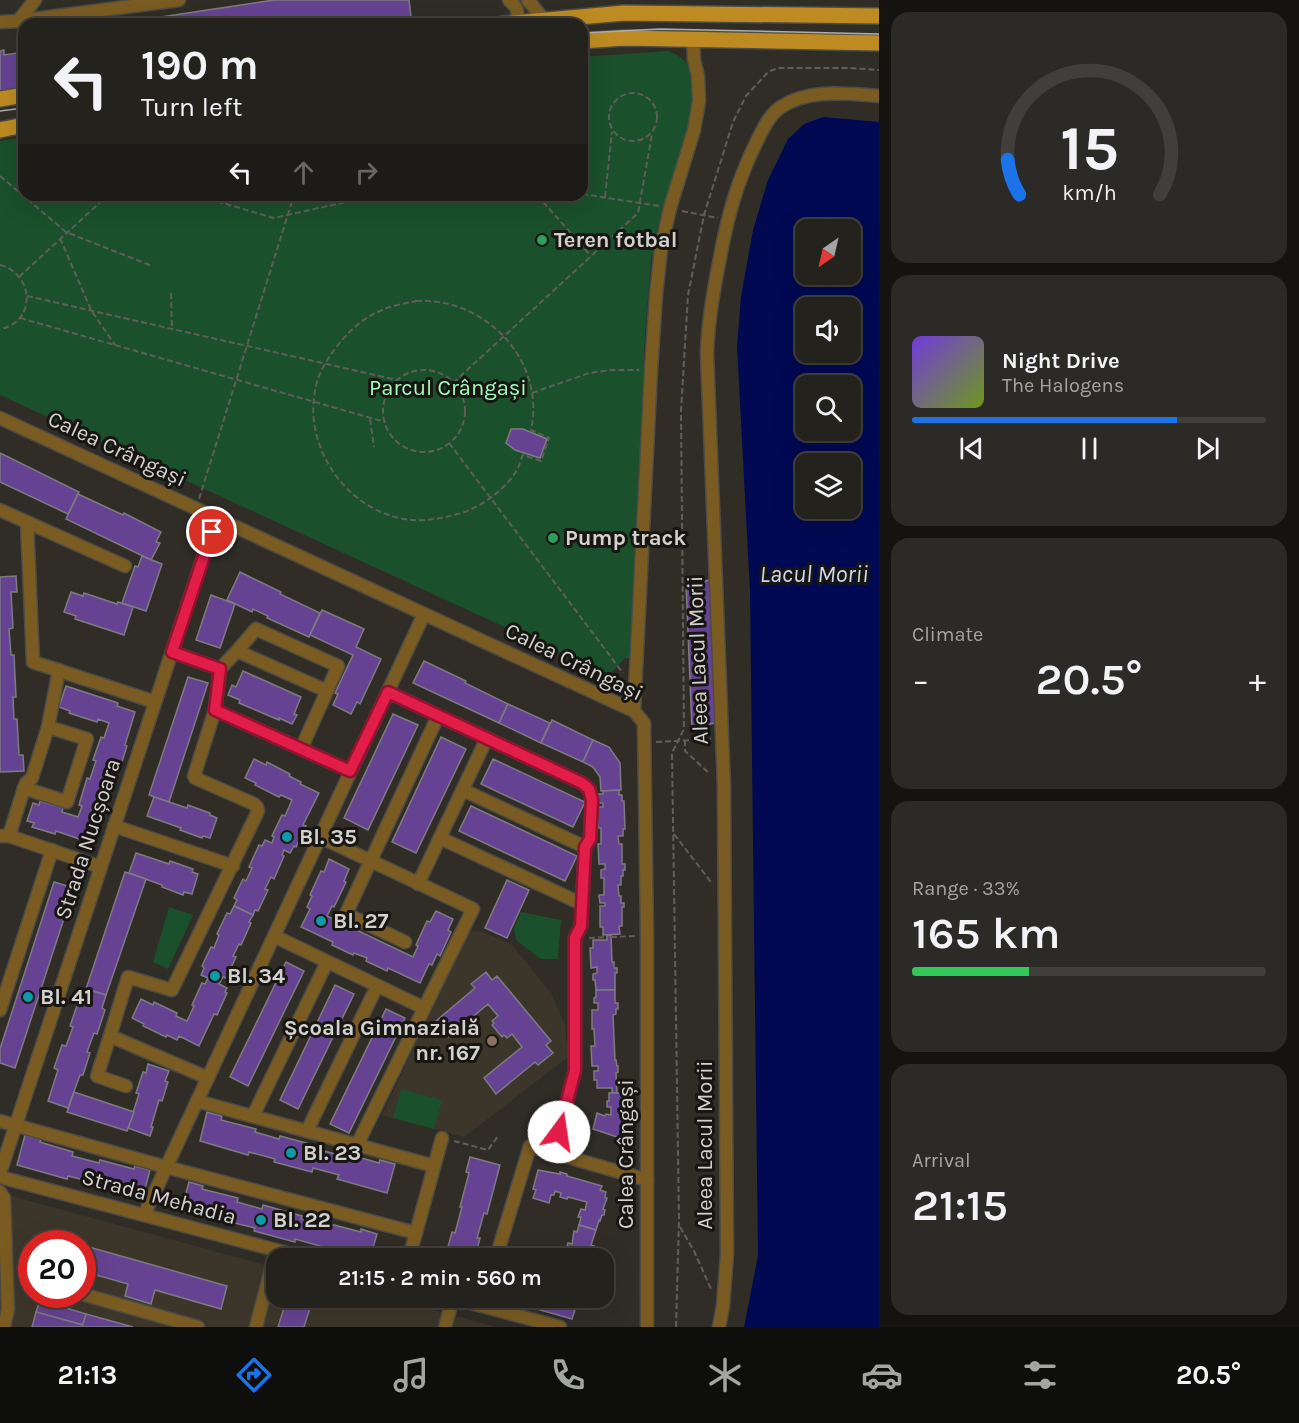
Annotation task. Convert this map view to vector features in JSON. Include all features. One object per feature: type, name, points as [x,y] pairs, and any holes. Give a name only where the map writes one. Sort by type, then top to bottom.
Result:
[{"type":"main road","points":[[567,18],[624,13],[879,16]]},
{"type":"main road","points":[[588,41],[624,38],[879,43]]},
{"type":"main road","points":[[0,99],[18,96]]},
{"type":"main road","points":[[0,130],[18,126]]},
{"type":"street","points":[[20,18],[35,0]]},
{"type":"street","points":[[41,18],[179,0]]},
{"type":"street","points":[[509,0],[518,13],[513,18]]},
{"type":"street","points":[[528,0],[542,18]]},
{"type":"street","points":[[0,22],[18,21]]},
{"type":"street","points":[[634,711],[651,370],[661,249],[670,208],[694,130],[699,101],[698,75],[693,60],[693,39]]},
{"type":"street","name":"Aleea Lacul Morii","points":[[719,1327],[723,1306],[727,1244],[724,787],[707,353],[711,305],[727,220],[744,167],[773,114],[789,103],[805,97],[834,93],[879,96]]},
{"type":"street","name":"Calea Crângași","points":[[0,418],[634,711],[644,723],[647,936],[647,1327]]},
{"type":"street","points":[[0,510],[125,566]]},
{"type":"street","name":"Strada Nucșoara","points":[[0,1175],[216,518]]},
{"type":"street","points":[[27,522],[33,662],[155,702]]},
{"type":"street","points":[[144,1215],[424,614]]},
{"type":"street","points":[[126,1086],[97,1076],[128,977],[172,990],[258,810],[254,804],[194,777],[215,710],[220,669],[256,629],[338,666],[301,749]]},
{"type":"street","points":[[237,651],[327,691]]},
{"type":"street","points":[[172,652],[220,669]]},
{"type":"street","points":[[59,670],[48,727],[32,778],[26,783],[5,836],[101,867]]},
{"type":"street","points":[[388,692],[586,785],[591,792],[590,839],[585,847],[581,926],[575,938],[575,1070],[554,1153]]},
{"type":"street","points":[[215,710],[350,771]]},
{"type":"street","points":[[405,942],[345,914],[438,716]]},
{"type":"street","points":[[24,788],[67,802],[87,739],[48,727]]},
{"type":"street","points":[[418,884],[487,738]]},
{"type":"street","points":[[463,790],[585,847]]},
{"type":"street","points":[[114,826],[233,866]]},
{"type":"street","points":[[320,837],[472,909],[357,1144]]},
{"type":"street","points":[[440,838],[582,904]]},
{"type":"street","points":[[0,1010],[52,850]]},
{"type":"street","points":[[274,936],[424,1008]]},
{"type":"street","points":[[254,1116],[327,962]]},
{"type":"street","points":[[307,1131],[377,986]]},
{"type":"street","points":[[110,1036],[208,1078]]},
{"type":"street","points":[[197,1101],[434,1166]]},
{"type":"street","points":[[0,1120],[166,1167],[416,1233]]},
{"type":"street","points":[[412,1248],[442,1138]]},
{"type":"street","points":[[499,1248],[530,1146],[647,1180]]},
{"type":"street","name":"Strada Mehadia","points":[[0,1175],[268,1248]]},
{"type":"street","points":[[0,1192],[4,1198],[8,1310],[4,1327]]},
{"type":"street","points":[[256,1327],[266,1288]]},
{"type":"street","points":[[96,1298],[198,1327]]},
{"type":"street","points":[[444,1327],[449,1308]]},
{"type":"street","points":[[501,1308],[560,1327]]},
{"type":"path","points":[[453,383],[638,213],[652,134],[658,120],[657,112],[655,105],[643,94],[628,93],[614,101],[610,108],[609,123],[618,136],[631,142],[639,141],[652,134]]},
{"type":"path","points":[[605,197],[613,130]]},
{"type":"path","points":[[0,176],[18,191]]},
{"type":"path","points":[[588,195],[640,202],[704,215]]},
{"type":"path","points":[[29,201],[66,232],[152,266]]},
{"type":"path","points":[[20,277],[101,201]]},
{"type":"path","points":[[216,201],[274,218],[352,201]]},
{"type":"path","points":[[196,509],[292,201]]},
{"type":"path","points":[[542,201],[591,256]]},
{"type":"path","points":[[60,238],[91,310],[115,345]]},
{"type":"path","points":[[0,265],[20,277],[26,288],[27,296],[27,304],[20,318],[13,325],[0,329]]},
{"type":"path","points":[[171,293],[172,328]]},
{"type":"path","points":[[27,296],[397,380]]},
{"type":"path","points":[[416,301],[435,302],[455,305],[466,310],[485,320],[504,337],[520,358],[527,372],[534,416],[531,430],[549,438],[541,461],[523,455],[518,469],[490,497],[462,513],[435,520],[390,516],[372,508],[349,491],[330,468],[318,440],[314,402],[317,384],[325,363],[352,329],[368,317],[388,308],[416,301]]},
{"type":"path","points":[[20,318],[385,422]]},
{"type":"path","points":[[420,370],[444,375],[453,383],[464,403],[464,415],[457,435],[449,443],[440,449],[426,452],[413,450],[400,444],[391,435],[383,411],[385,399],[397,380],[408,373],[420,370]]},
{"type":"path","points":[[532,393],[589,373],[611,370],[651,370]]},
{"type":"path","points":[[370,418],[374,447]]},
{"type":"path","points":[[449,443],[635,689]]},
{"type":"path","points":[[645,743],[722,739]]},
{"type":"path","points":[[685,740],[685,751],[724,787]]},
{"type":"path","points":[[672,753],[679,1225],[676,1327]]},
{"type":"path","points":[[674,834],[724,898]]},
{"type":"path","points":[[575,938],[647,936]]},
{"type":"path","points":[[442,1138],[488,1150],[498,1136]]},
{"type":"path","points":[[679,1225],[716,1299],[723,1306]]},
{"type":"shaded area","name":"Școala Gimnazială nr. 167","points":[[472,931],[483,932],[512,945],[551,993],[565,1025],[568,1057],[464,1137],[382,1115],[467,934]]},
{"type":"shaded area","points":[[0,1193],[266,1265],[266,1308],[427,1308],[496,1327],[0,1327]]},
{"type":"green space","name":"Parcul Crângași","points":[[668,51],[685,61],[693,84],[689,128],[664,206],[651,260],[645,336],[631,658],[625,658],[609,675],[0,395],[0,141],[18,138],[18,201],[588,201],[588,57]]},
{"type":"green space","points":[[169,907],[193,915],[168,969],[153,962]]},
{"type":"green space","points":[[521,912],[561,920],[558,959],[541,959],[516,940],[514,928]]},
{"type":"green space","points":[[401,1089],[442,1100],[434,1129],[393,1118]]},
{"type":"water","name":"Lacul Morii","points":[[823,117],[879,122],[879,1327],[744,1327],[758,1256],[750,591],[737,346],[741,297],[753,230],[768,180],[788,139],[804,124]]},
{"type":"building","points":[[274,0],[409,0],[411,17],[404,18],[155,18]]},
{"type":"building","points":[[4,50],[4,55],[18,53],[18,88],[0,91],[0,51]]},
{"type":"building","points":[[511,429],[523,429],[547,439],[540,458],[515,450],[506,443]]},
{"type":"building","points":[[0,453],[79,492],[68,514],[0,482]]},
{"type":"building","points":[[78,494],[123,515],[124,513],[161,532],[156,542],[160,543],[151,560],[66,519]]},
{"type":"building","points":[[142,556],[162,564],[146,611],[122,603],[135,566],[138,567]]},
{"type":"building","points":[[240,572],[320,613],[309,637],[253,609],[252,612],[227,600]]},
{"type":"building","points":[[16,576],[17,592],[11,592],[13,628],[9,629],[11,655],[14,655],[16,697],[13,697],[14,719],[17,719],[19,755],[23,755],[24,771],[0,772],[0,577]]},
{"type":"building","points":[[711,580],[715,723],[692,728],[686,584]]},
{"type":"building","points":[[71,592],[83,596],[84,593],[133,607],[124,635],[75,619],[76,616],[64,612]]},
{"type":"building","points":[[211,595],[235,604],[220,648],[196,640]]},
{"type":"building","points":[[322,610],[364,629],[356,647],[381,659],[360,704],[357,702],[351,714],[333,705],[338,694],[335,693],[353,655],[310,635]]},
{"type":"building","points":[[424,661],[508,704],[499,723],[413,683]]},
{"type":"building","points":[[243,671],[301,697],[294,714],[297,715],[292,724],[239,703],[240,700],[228,695],[232,685],[236,687]]},
{"type":"building","points":[[188,677],[208,683],[169,802],[149,795]]},
{"type":"building","points":[[66,686],[118,703],[117,706],[135,712],[120,768],[117,767],[110,786],[113,787],[105,812],[102,811],[98,824],[95,822],[88,842],[56,831],[55,834],[32,827],[34,823],[27,821],[33,803],[39,805],[40,801],[63,808],[62,812],[78,817],[87,778],[90,779],[96,761],[93,760],[109,723],[98,719],[97,722],[69,713],[70,711],[59,707]]},
{"type":"building","points":[[508,704],[550,723],[541,743],[499,723]]},
{"type":"building","points":[[393,714],[418,725],[368,830],[344,818]]},
{"type":"building","points":[[552,720],[593,740],[583,762],[541,743]]},
{"type":"building","points":[[441,737],[466,749],[416,853],[392,842]]},
{"type":"building","points":[[593,740],[609,747],[620,763],[621,790],[601,791],[600,777],[593,767],[583,762]]},
{"type":"building","name":"Bl. 35","points":[[254,759],[266,765],[267,762],[290,774],[289,776],[301,782],[300,784],[319,793],[303,825],[306,826],[296,847],[294,846],[290,853],[284,850],[282,855],[284,856],[274,879],[271,877],[265,889],[268,890],[258,911],[255,910],[253,915],[234,906],[237,900],[234,898],[243,879],[246,881],[252,868],[249,867],[259,845],[262,846],[265,840],[272,843],[274,837],[272,836],[292,800],[281,795],[279,797],[245,778]]},
{"type":"building","points":[[493,759],[585,802],[573,827],[481,784]]},
{"type":"building","points":[[619,790],[619,795],[622,795],[622,801],[624,801],[625,829],[623,829],[623,836],[618,836],[619,844],[622,844],[622,864],[625,864],[621,885],[618,885],[621,903],[624,903],[622,926],[619,926],[620,934],[603,935],[603,927],[600,927],[600,906],[605,906],[605,903],[600,903],[599,895],[604,895],[604,878],[601,878],[601,870],[605,869],[605,864],[599,864],[598,844],[601,844],[601,828],[598,828],[597,807],[603,807],[603,803],[599,803],[598,794],[603,794],[603,791]]},
{"type":"building","points":[[154,797],[187,808],[188,805],[217,818],[210,838],[203,836],[202,838],[147,816]]},
{"type":"building","points":[[471,806],[577,856],[565,881],[459,831]]},
{"type":"building","points":[[136,853],[193,869],[192,872],[198,874],[192,894],[184,892],[183,895],[129,873]]},
{"type":"building","name":"Bl. 27","points":[[329,859],[349,869],[344,881],[346,882],[327,916],[413,957],[427,921],[430,922],[436,911],[453,919],[448,930],[451,932],[440,956],[437,954],[432,965],[429,964],[420,983],[388,968],[387,971],[366,961],[367,958],[354,953],[353,955],[332,945],[333,942],[301,927],[310,909],[307,907],[312,896],[310,895]]},
{"type":"building","points":[[125,872],[146,879],[106,995],[86,989]]},
{"type":"building","points":[[507,880],[529,890],[507,938],[485,928]]},
{"type":"building","name":"Bl. 41","points":[[54,882],[74,888],[15,1068],[0,1063],[0,1049]]},
{"type":"building","name":"Bl. 34","points":[[234,906],[253,915],[249,922],[251,923],[233,956],[236,957],[226,978],[223,977],[219,984],[227,988],[225,992],[227,993],[199,1046],[179,1036],[177,1040],[167,1035],[166,1037],[132,1018],[141,999],[153,1005],[154,1002],[177,1013],[176,1016],[187,1021],[202,983],[205,984],[208,978],[201,975],[204,968],[202,966],[211,947],[214,948],[219,935],[217,934],[227,913],[230,914]]},
{"type":"building","points":[[607,935],[611,935],[612,962],[614,962],[614,968],[617,968],[615,990],[596,990],[593,974],[597,973],[597,967],[591,968],[590,948],[593,948],[593,940],[607,940]]},
{"type":"building","points":[[286,962],[304,971],[248,1086],[230,1077]]},
{"type":"building","points":[[486,972],[492,980],[497,976],[551,1041],[546,1045],[553,1053],[538,1065],[535,1062],[496,1094],[484,1078],[522,1047],[512,1034],[507,1038],[504,1035],[502,1037],[492,1025],[494,1023],[492,1021],[498,1016],[488,1004],[449,1037],[436,1021],[475,988],[471,984]]},
{"type":"building","points":[[335,985],[354,994],[298,1109],[280,1100]]},
{"type":"building","points":[[86,989],[106,995],[102,1008],[105,1010],[97,1034],[94,1033],[87,1052],[90,1053],[83,1075],[80,1075],[68,1108],[48,1101],[58,1070],[54,1068],[62,1045],[66,1046],[79,1000],[82,1001]]},
{"type":"building","points":[[596,990],[615,990],[615,1003],[618,1003],[616,1014],[613,1015],[615,1060],[618,1066],[617,1093],[612,1093],[612,1088],[597,1088],[597,1080],[594,1080],[594,1071],[598,1071],[598,1066],[592,1066],[591,1046],[595,1046],[592,1010],[598,1010],[598,1003],[594,1003]]},
{"type":"building","points":[[386,1009],[405,1018],[349,1133],[330,1124]]},
{"type":"building","points":[[148,1064],[169,1071],[165,1081],[168,1082],[162,1101],[159,1100],[150,1136],[128,1128],[139,1094],[136,1093]]},
{"type":"building","points":[[74,1092],[134,1112],[127,1131],[67,1112]]},
{"type":"building","points":[[609,1093],[626,1093],[626,1101],[628,1101],[628,1125],[620,1127],[622,1130],[620,1138],[593,1129],[597,1113],[605,1116],[606,1114],[611,1115],[611,1107],[607,1107]]},
{"type":"building","name":"Bl. 23","points":[[207,1112],[222,1116],[221,1120],[256,1129],[255,1132],[279,1139],[280,1136],[344,1156],[344,1153],[379,1163],[380,1160],[395,1164],[387,1193],[337,1179],[339,1175],[313,1168],[312,1172],[274,1162],[275,1159],[249,1152],[248,1155],[200,1141]]},
{"type":"building","points":[[25,1135],[73,1152],[72,1156],[99,1163],[100,1160],[134,1169],[135,1166],[150,1170],[142,1200],[91,1185],[92,1182],[68,1176],[67,1179],[17,1165]]},
{"type":"building","points":[[470,1157],[500,1165],[487,1214],[484,1213],[477,1238],[480,1238],[478,1248],[448,1248],[452,1232],[455,1233],[462,1207],[460,1207],[469,1173],[466,1172]]},
{"type":"building","points":[[538,1170],[560,1174],[560,1172],[602,1186],[600,1190],[606,1192],[605,1197],[607,1198],[603,1209],[605,1210],[604,1215],[599,1220],[596,1230],[579,1225],[581,1217],[578,1217],[581,1209],[585,1210],[587,1202],[560,1197],[561,1193],[555,1191],[549,1203],[533,1198]]},
{"type":"building","name":"Bl. 22","points":[[189,1182],[203,1186],[202,1189],[238,1198],[237,1202],[262,1209],[263,1205],[302,1216],[301,1219],[361,1232],[361,1229],[377,1234],[373,1248],[319,1248],[320,1246],[295,1239],[295,1242],[254,1231],[255,1228],[181,1211]]},
{"type":"building","points":[[579,1225],[596,1230],[591,1245],[594,1246],[593,1248],[567,1248],[568,1243],[572,1244],[574,1231],[577,1232]]},
{"type":"building","points":[[96,1249],[227,1286],[221,1309],[155,1290],[151,1304],[125,1296],[128,1284],[96,1275]]},
{"type":"building","points":[[37,1308],[66,1308],[86,1314],[83,1325],[36,1312]]},
{"type":"building","points":[[284,1308],[310,1308],[304,1327],[278,1327]]},
{"type":"building","points":[[533,1308],[576,1308],[572,1319]]},
{"type":"building","points":[[36,1312],[83,1325],[82,1327],[32,1327]]},
{"type":"building","points":[[86,1314],[133,1327],[82,1327]]},
{"type":"tram line","points":[[588,33],[660,29],[879,34]]},
{"type":"tram line","points":[[0,111],[18,109]]},
{"type":"place","name":"Teren fotbal","points":[[542,240]]},
{"type":"place","name":"Pump track","points":[[553,538]]},
{"type":"place","name":"Bl. 35","points":[[287,837]]},
{"type":"place","name":"Bl. 27","points":[[321,921]]},
{"type":"place","name":"Bl. 34","points":[[215,976]]},
{"type":"place","name":"Bl. 41","points":[[28,997]]},
{"type":"place","name":"Școala Gimnazială nr. 167","points":[[492,1041]]},
{"type":"place","name":"Bl. 23","points":[[291,1153]]},
{"type":"place","name":"Bl. 22","points":[[261,1220]]},
{"type":"route","points":[[212,532],[172,652],[220,669],[215,710],[350,771],[388,692],[582,783],[589,789],[592,796],[590,839],[585,847],[581,926],[575,938],[575,1070],[559,1132]]}]
